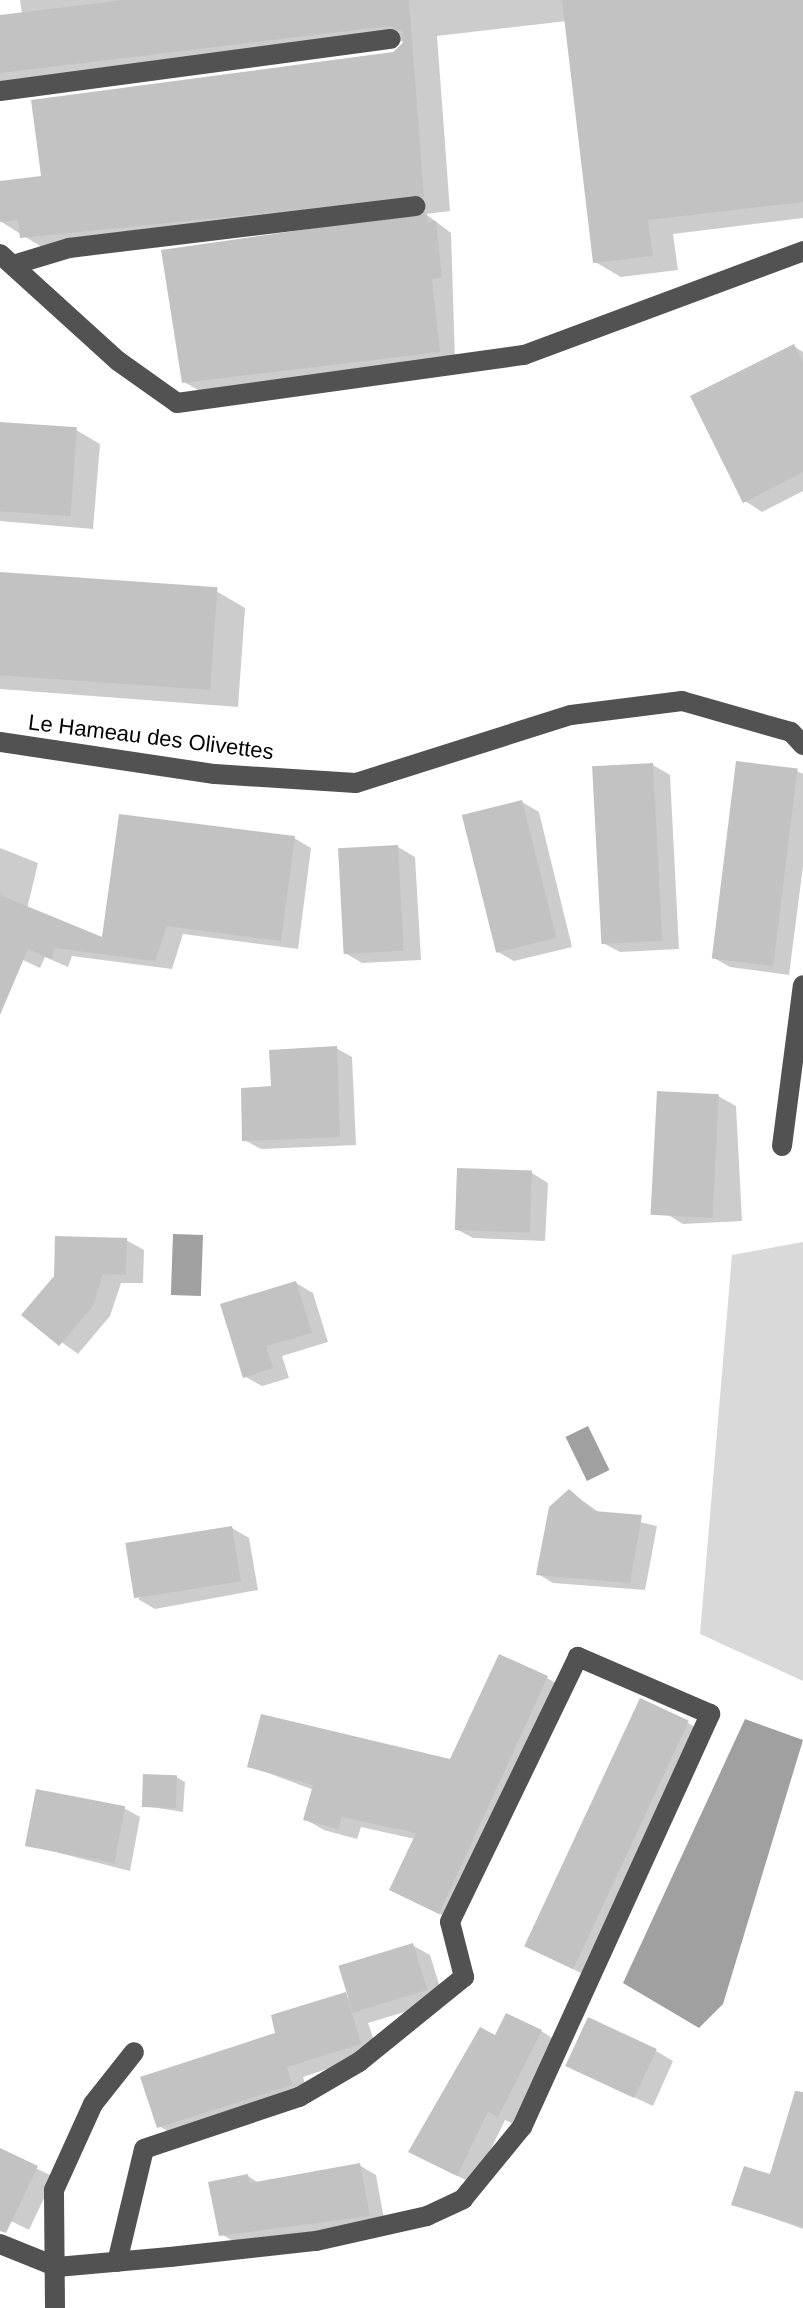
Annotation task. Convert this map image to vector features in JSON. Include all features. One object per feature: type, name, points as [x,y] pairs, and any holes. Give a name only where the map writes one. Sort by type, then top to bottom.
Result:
[{"type":"street","points":[[0,91],[391,39]]},
{"type":"street","points":[[6,260],[69,248],[415,206]]},
{"type":"street","points":[[6,260],[177,403],[524,355],[803,251]]},
{"type":"street","name":"Le Hameau des Olivettes","points":[[0,742],[215,774],[356,783],[571,715],[682,701],[791,732],[803,745]]},
{"type":"street","points":[[782,1146],[803,985]]},
{"type":"street","points":[[0,2244],[57,2267],[117,2262],[316,2241],[427,2216],[463,2199],[522,2127],[710,1714],[578,1657],[450,1922],[464,1977],[359,2062],[299,2097],[144,2149],[117,2262]]},
{"type":"street","points":[[55,2308],[54,2190],[93,2104],[134,2052]]},
{"type":"shaded area","points":[[173,1234],[203,1235],[201,1296],[171,1295]]},
{"type":"shaded area","points":[[803,1242],[803,1681],[700,1634],[732,1255]]},
{"type":"shaded area","points":[[588,1426],[609,1470],[587,1481],[566,1437]]},
{"type":"shaded area","points":[[745,1719],[803,1740],[723,2004],[699,2028],[623,1983]]},
{"type":"building","points":[[124,0],[409,0],[424,197],[20,238],[18,220],[0,222],[0,181],[41,176],[31,100],[393,52],[403,43],[401,31],[389,26],[0,73],[0,15]]},
{"type":"building","points":[[562,0],[803,0],[803,202],[648,220],[653,256],[593,263]]},
{"type":"building","points":[[426,212],[428,222],[436,221],[442,278],[432,279],[440,352],[182,383],[161,250]]},
{"type":"building","points":[[794,344],[803,363],[803,472],[743,503],[690,396]]},
{"type":"building","points":[[0,422],[77,427],[71,516],[0,511]]},
{"type":"building","points":[[0,572],[217,587],[210,690],[0,675]]},
{"type":"building","points":[[736,761],[798,769],[773,966],[712,959]]},
{"type":"building","points":[[653,763],[662,941],[601,944],[592,766]]},
{"type":"building","points":[[522,800],[556,938],[496,953],[462,815]]},
{"type":"building","points":[[119,814],[295,836],[281,941],[167,926],[155,961],[55,948],[51,959],[28,949],[0,1015],[0,895],[102,937]]},
{"type":"building","points":[[398,845],[404,951],[344,954],[338,848]]},
{"type":"building","points":[[337,1046],[340,1137],[242,1141],[241,1088],[271,1086],[269,1050]]},
{"type":"building","points":[[657,1091],[719,1094],[712,1218],[651,1215]]},
{"type":"building","points":[[457,1168],[532,1171],[530,1233],[455,1230]]},
{"type":"building","points":[[55,1236],[127,1238],[126,1275],[103,1274],[93,1306],[59,1346],[21,1315],[54,1276]]},
{"type":"building","points":[[296,1281],[312,1333],[266,1346],[273,1368],[243,1378],[220,1304]]},
{"type":"building","points":[[569,1489],[594,1511],[642,1515],[630,1583],[536,1575],[549,1507]]},
{"type":"building","points":[[232,1526],[241,1581],[134,1598],[125,1543]]},
{"type":"building","points":[[499,1654],[548,1676],[439,1914],[389,1890],[416,1833],[342,1817],[338,1829],[303,1820],[313,1785],[247,1767],[261,1714],[450,1759]]},
{"type":"building","points":[[640,1698],[689,1721],[573,1969],[524,1946]]},
{"type":"building","points":[[143,1774],[177,1775],[176,1808],[142,1807]]},
{"type":"building","points":[[36,1789],[125,1806],[114,1863],[25,1846]]},
{"type":"building","points":[[413,1943],[427,1990],[353,2013],[338,1966]]},
{"type":"building","points":[[346,1992],[361,2044],[287,2067],[292,2085],[157,2128],[140,2077],[275,2033],[271,2015]]},
{"type":"building","points":[[506,2013],[542,2030],[498,2117],[488,2112],[457,2176],[408,2152],[480,2027],[495,2035]]},
{"type":"building","points":[[588,2017],[657,2049],[634,2098],[565,2066]]},
{"type":"building","points":[[795,2091],[803,2092],[803,2227],[731,2205],[744,2166],[770,2174]]},
{"type":"building","points":[[0,2148],[38,2166],[6,2233],[0,2231]]},
{"type":"building","points":[[360,2163],[370,2216],[219,2236],[208,2182],[248,2174],[250,2183]]}]
